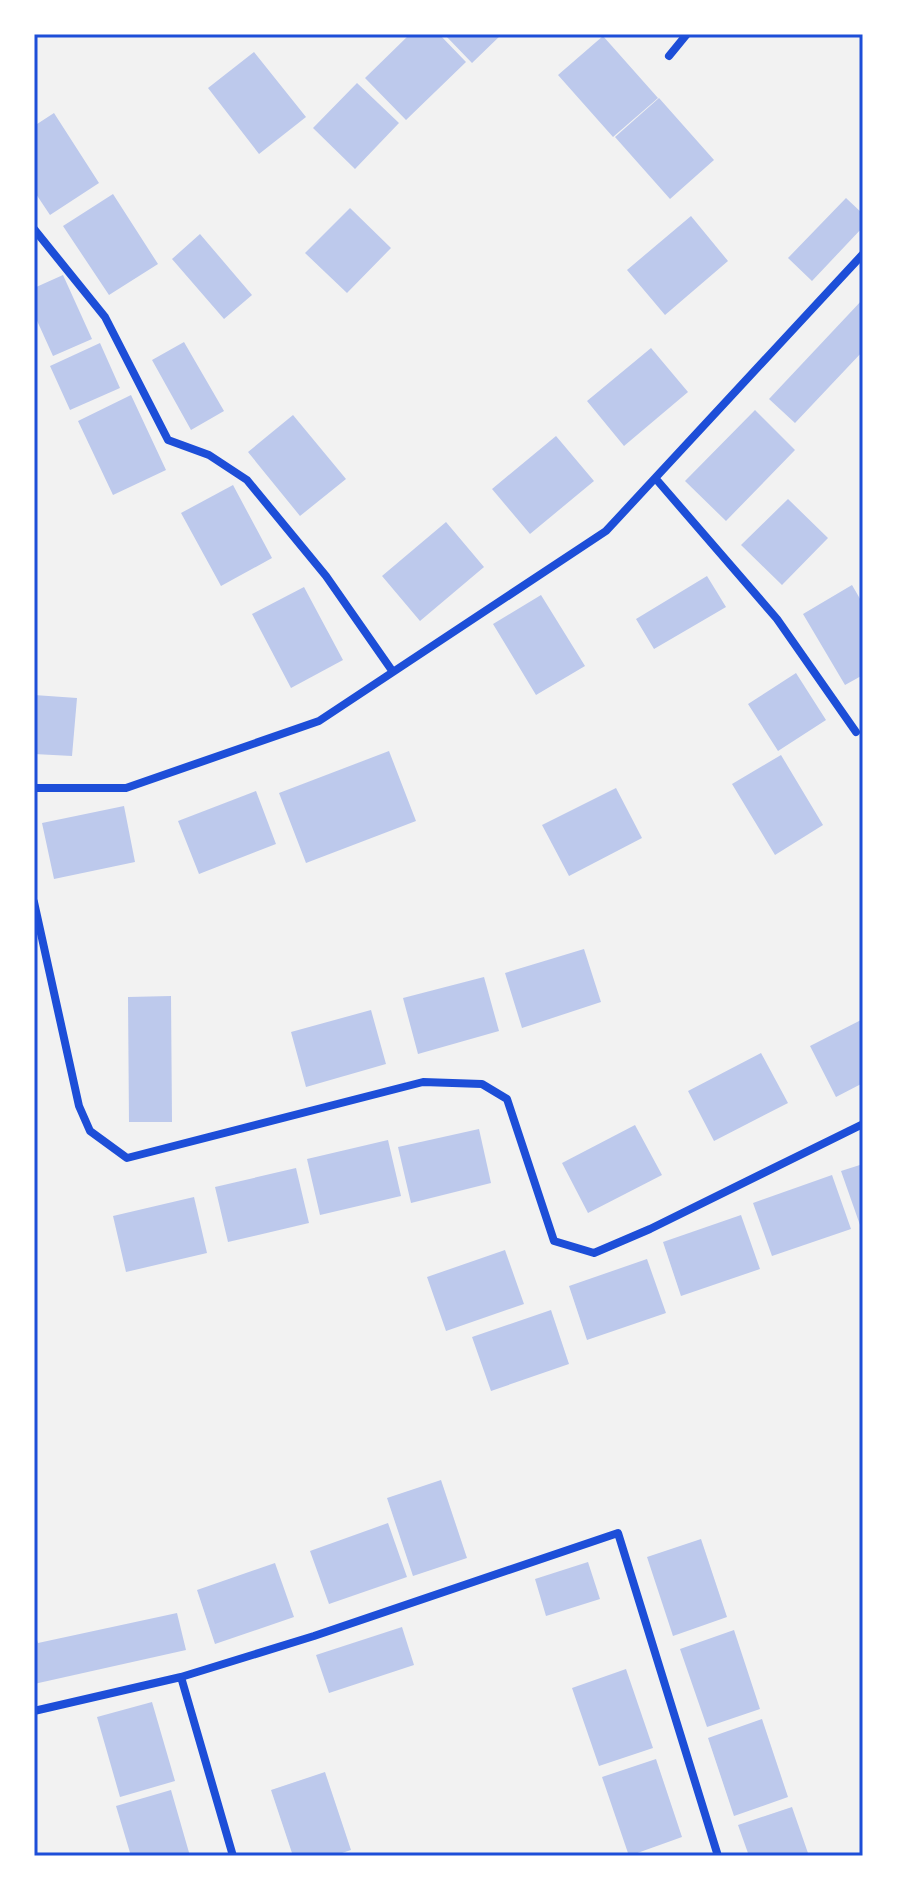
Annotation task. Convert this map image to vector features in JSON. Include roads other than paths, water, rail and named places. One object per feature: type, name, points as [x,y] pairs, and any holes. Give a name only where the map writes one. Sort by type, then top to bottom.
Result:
[{"type":"street","points":[[669,56],[687,34]]},
{"type":"street","points":[[34,229],[105,317],[168,440],[209,455],[247,480],[326,576],[393,672]]},
{"type":"street","points":[[34,788],[126,788],[319,721],[606,531],[863,254]]},
{"type":"street","points":[[656,479],[777,619],[856,732]]},
{"type":"street","points":[[34,902],[79,1106],[90,1131],[127,1158],[423,1082],[482,1084],[507,1099],[554,1241],[594,1253],[650,1229],[863,1124]]},
{"type":"street","points":[[34,1711],[181,1677],[314,1636],[618,1533],[718,1856]]},
{"type":"street","points":[[181,1677],[233,1856]]}]
